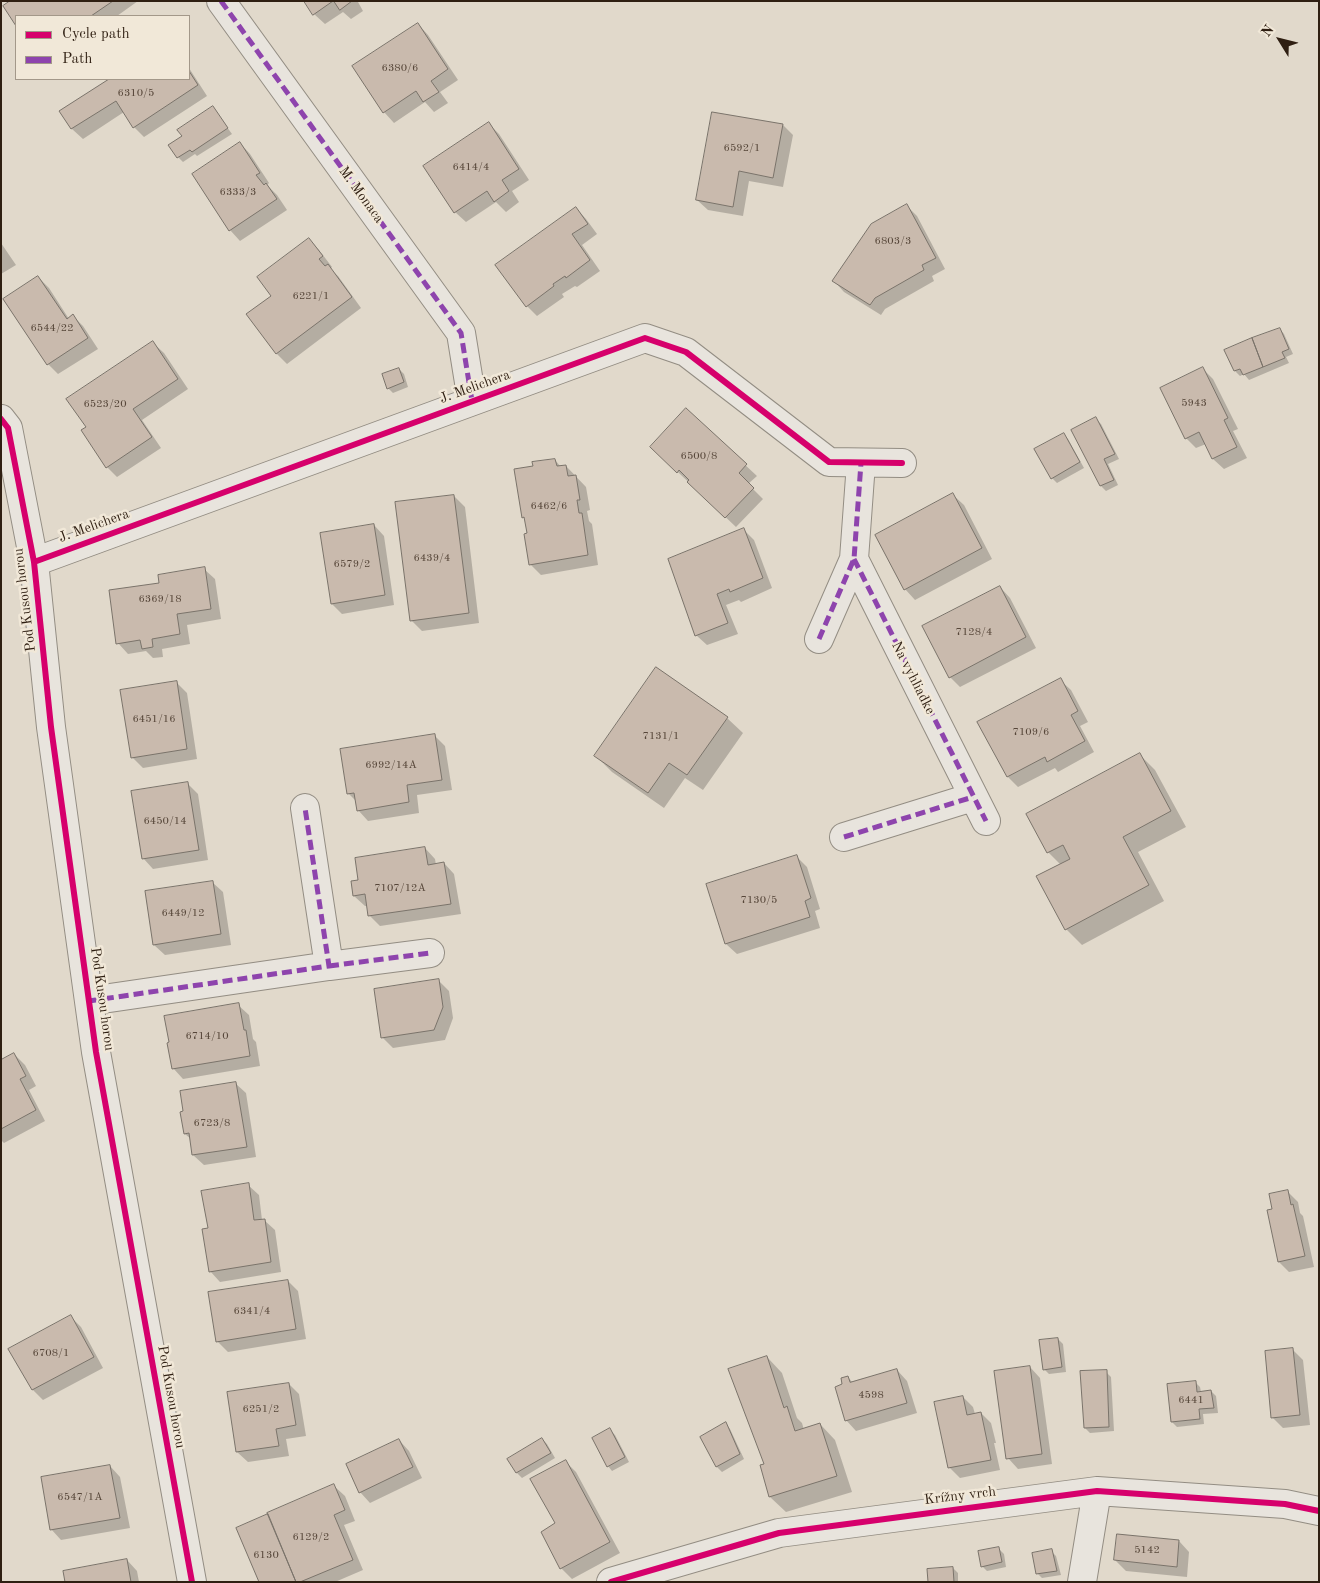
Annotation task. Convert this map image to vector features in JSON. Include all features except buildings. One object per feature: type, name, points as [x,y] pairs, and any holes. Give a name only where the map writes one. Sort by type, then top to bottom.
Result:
[{"type":"street","name":"M. Monaca","points":[[221,1],[461,333],[472,401]]},
{"type":"street","name":"J. Melichera","points":[[34,562],[645,338],[686,352],[829,462],[902,463]]},
{"type":"street","name":"Pod Kusou horou","points":[[1,418],[8,428],[34,562],[51,727],[98,1062],[192,1582]]},
{"type":"street","points":[[819,639],[854,559],[861,463]]},
{"type":"street","name":"Na vyhliadke","points":[[854,559],[986,820]]},
{"type":"street","points":[[844,837],[973,797]]},
{"type":"street","points":[[305,808],[328,966]]},
{"type":"street","name":"Pod Kusou horou","points":[[89,1001],[430,953]]},
{"type":"street","points":[[1082,1582],[1097,1491]]},
{"type":"street","name":"Krížny vrch","points":[[611,1582],[779,1533],[1097,1491],[1285,1504],[1319,1511]]},
{"type":"marked path","points":[[221,1],[461,333],[472,401]]},
{"type":"marked path","points":[[819,639],[854,559],[861,463]]},
{"type":"marked path","points":[[854,559],[986,821]]},
{"type":"marked path","points":[[844,837],[973,797]]},
{"type":"marked path","points":[[89,1001],[329,966],[305,808]]},
{"type":"marked path","points":[[329,966],[430,953]]},
{"type":"cycle path","points":[[34,562],[645,338],[686,352],[829,462],[902,463]]},
{"type":"cycle path","points":[[1,419],[8,428],[34,562],[51,727],[96,1052],[192,1582]]},
{"type":"cycle path","points":[[611,1582],[779,1533],[1097,1491],[1285,1504],[1319,1511]]}]
